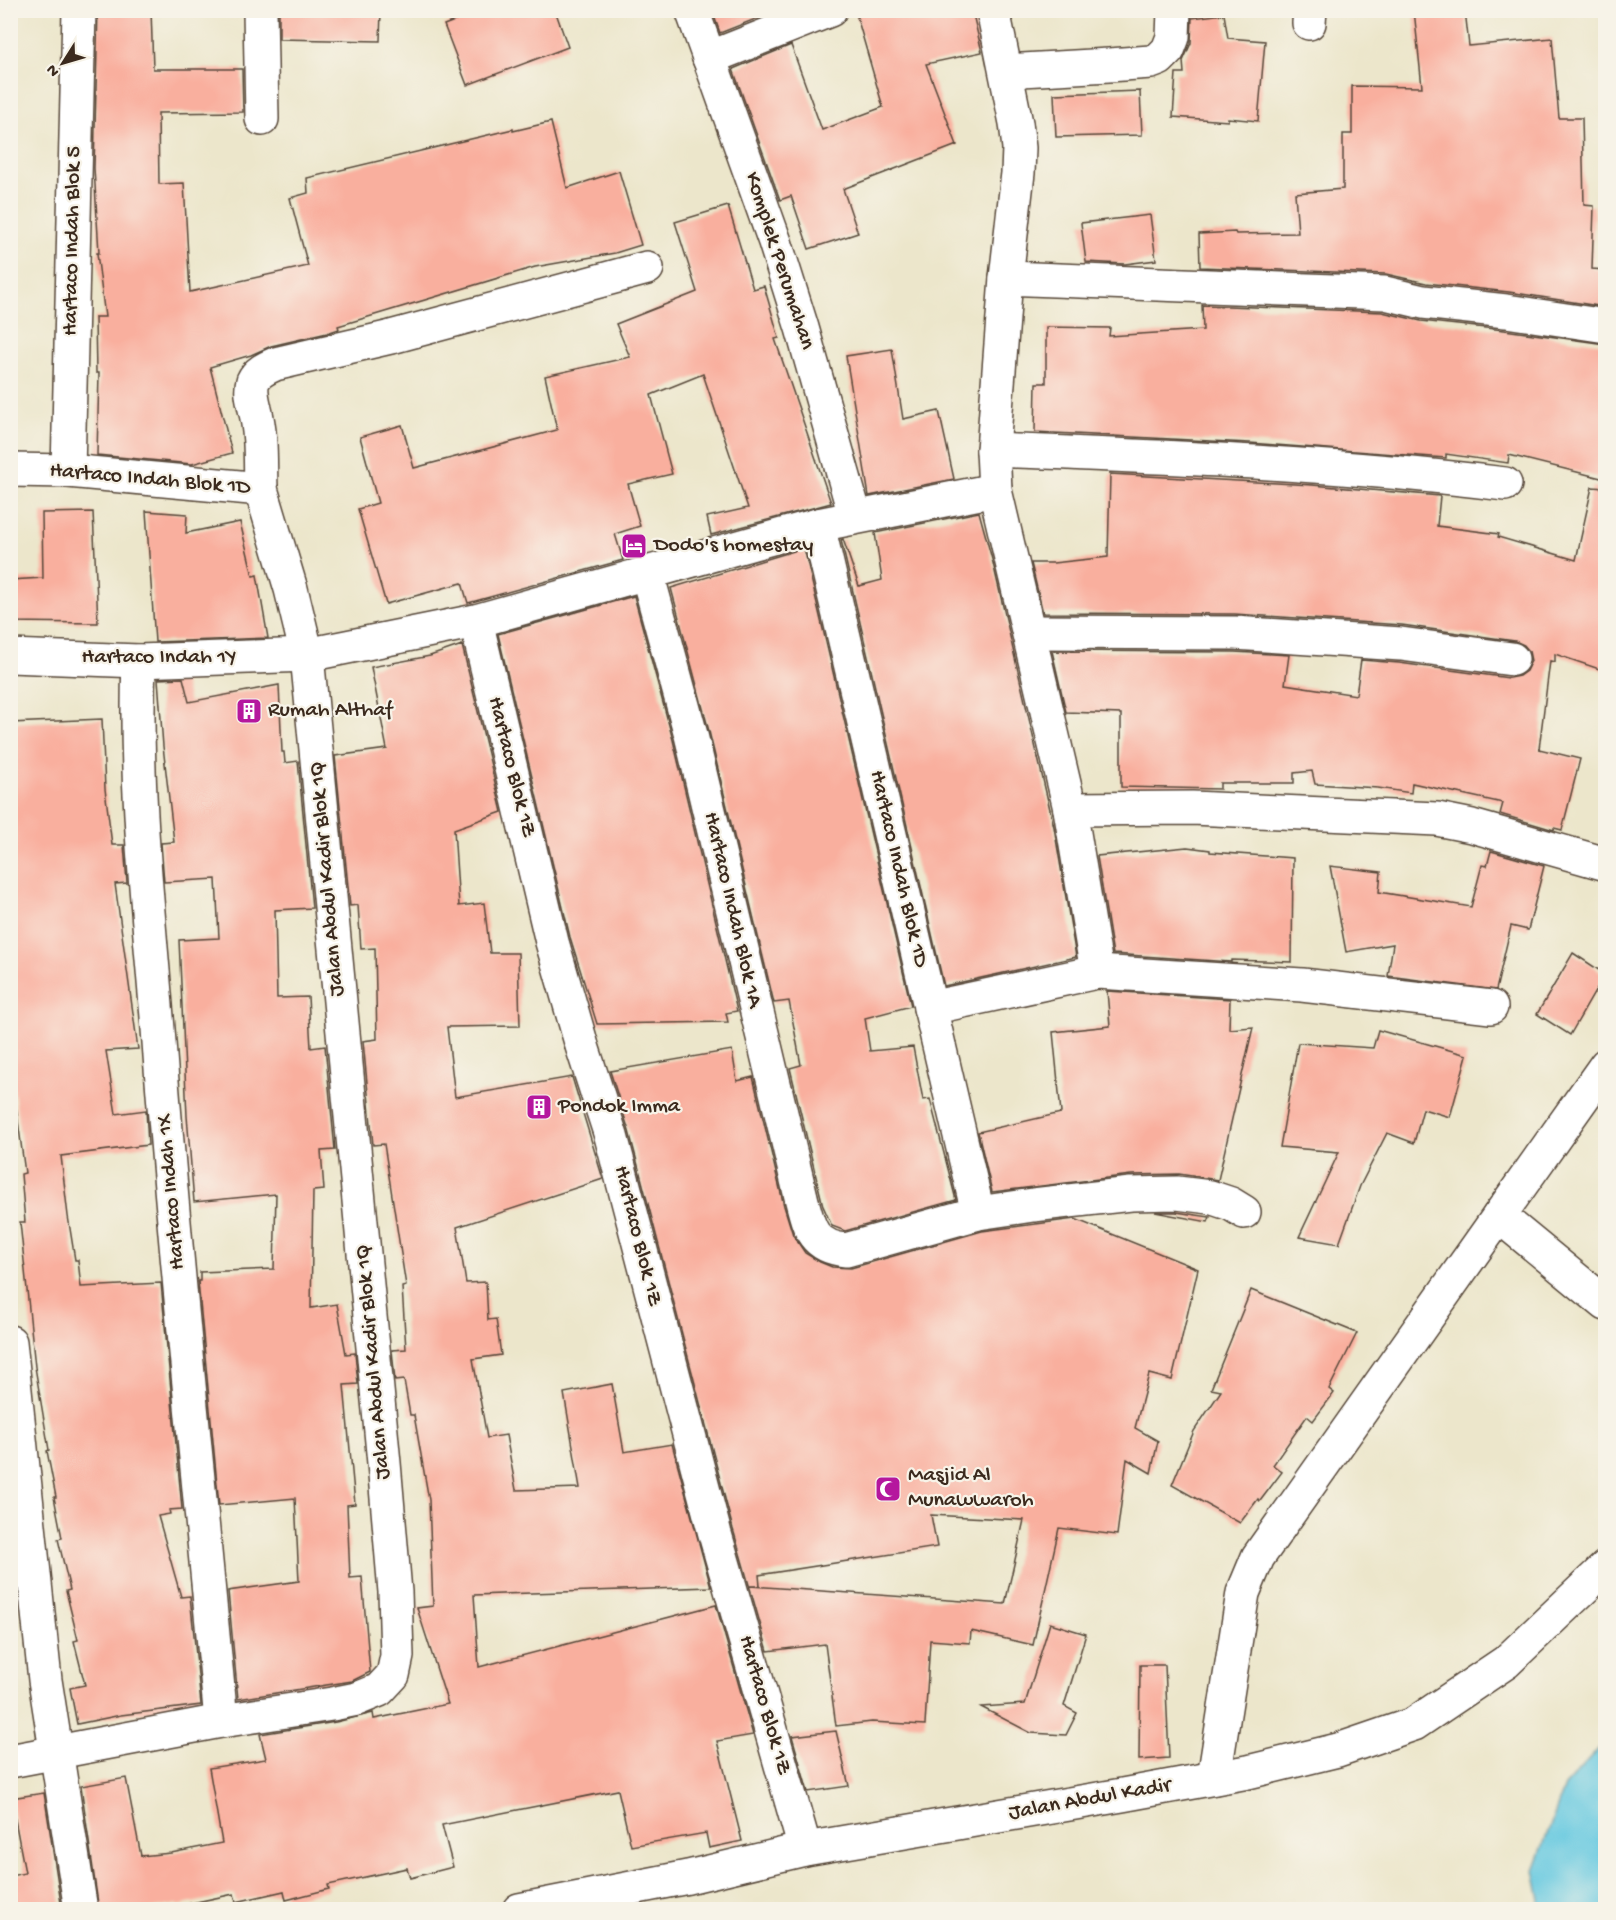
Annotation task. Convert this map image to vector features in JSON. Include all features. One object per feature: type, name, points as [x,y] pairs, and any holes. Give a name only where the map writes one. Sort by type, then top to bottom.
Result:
[{"type":"street","name":"Hartaco Indah Blok 5","points":[[68,471],[79,10]]},
{"type":"street","points":[[260,10],[262,118]]},
{"type":"street","name":"Komplek Perumahan","points":[[692,10],[779,253],[855,516]]},
{"type":"street","points":[[709,57],[830,10]]},
{"type":"street","points":[[993,10],[1019,148],[1006,278],[993,450],[995,490],[1070,809],[1097,972]]},
{"type":"street","points":[[1006,71],[1151,62],[1159,59],[1168,50],[1173,38],[1174,10]]},
{"type":"street","points":[[261,489],[260,440],[252,395],[253,382],[261,370],[275,364],[391,337],[647,268]]},
{"type":"street","points":[[1006,278],[1385,293],[1423,302],[1506,311],[1605,326]]},
{"type":"street","points":[[993,450],[1150,456],[1413,473],[1505,484]]},
{"type":"street","name":"Hartaco Indah Blok 1D","points":[[10,470],[68,471],[261,489],[291,590],[307,655]]},
{"type":"street","name":"Hartaco Indah 1Y","points":[[10,656],[139,662],[307,655],[476,621],[855,516],[995,490]]},
{"type":"street","name":"Hartaco Indah Blok 1D","points":[[818,525],[978,1213]]},
{"type":"street","name":"Hartaco Indah Blok 1A","points":[[647,573],[691,735],[802,1201],[814,1236],[823,1244],[836,1250],[846,1250],[978,1213]]},
{"type":"street","name":"Hartaco Blok 1Z","points":[[476,621],[552,942],[611,1136],[715,1534],[805,1849]]},
{"type":"street","points":[[1029,632],[1235,633],[1401,644],[1512,659]]},
{"type":"street","name":"Jalan Abdul Kadir Blok 1Q","points":[[10,1761],[221,1721],[357,1699],[379,1690],[393,1676],[397,1656],[395,1592],[307,655]]},
{"type":"street","name":"Hartaco Indah 1X","points":[[139,662],[137,701],[145,867],[162,1087],[221,1721]]},
{"type":"street","points":[[1070,809],[1192,808],[1437,819],[1472,826],[1605,864]]},
{"type":"street","points":[[930,1008],[1097,972],[1302,985],[1491,1007]]},
{"type":"street","points":[[1214,1778],[1241,1602],[1258,1557],[1605,1065]]},
{"type":"street","points":[[978,1213],[1033,1204],[1131,1194],[1177,1193],[1210,1197],[1231,1204],[1244,1212]]},
{"type":"street","points":[[1499,1216],[1605,1304]]},
{"type":"street","points":[[11,1362],[22,1572],[45,1680],[81,1910]]},
{"type":"street","name":"Jalan Abdul Kadir","points":[[519,1910],[709,1872],[805,1849],[1122,1796],[1338,1750],[1414,1724],[1506,1662],[1605,1567]]},
{"type":"water","points":[[1605,1742],[1605,1909],[1537,1909],[1540,1900],[1534,1870],[1565,1786]]},
{"type":"building","points":[[98,10],[151,10],[153,69],[242,69],[243,112],[158,113],[159,184],[184,183],[190,292],[308,266],[290,198],[308,193],[307,178],[551,122],[567,188],[619,171],[641,245],[615,253],[535,267],[338,326],[339,329],[327,333],[271,346],[251,355],[210,367],[232,453],[192,464],[97,455],[99,373],[96,373],[95,317],[105,317],[97,253],[99,253],[94,168]]},
{"type":"building","points":[[279,10],[381,10],[380,41],[279,39]]},
{"type":"building","points":[[483,10],[555,10],[568,47],[467,85],[444,25]]},
{"type":"building","points":[[712,10],[778,10],[720,33]]},
{"type":"building","points":[[855,10],[972,10],[982,52],[926,64],[957,145],[843,189],[858,233],[809,249],[791,196],[780,200],[733,69],[791,45],[822,130],[883,107]]},
{"type":"building","points":[[1414,10],[1465,10],[1469,46],[1552,38],[1559,118],[1582,118],[1584,205],[1594,206],[1592,269],[1605,270],[1605,307],[1509,292],[1426,283],[1386,274],[1200,267],[1199,234],[1298,233],[1295,193],[1343,189],[1343,134],[1352,134],[1352,86],[1422,87]]},
{"type":"building","points":[[1224,14],[1228,38],[1265,41],[1258,121],[1173,117],[1176,73],[1184,73],[1183,61],[1191,43],[1192,18]]},
{"type":"building","points":[[1140,91],[1142,135],[1056,137],[1054,94]]},
{"type":"building","points":[[728,206],[753,289],[764,286],[779,338],[775,339],[831,503],[711,535],[707,517],[748,508],[703,374],[651,395],[672,474],[628,484],[640,526],[615,534],[623,560],[468,603],[462,583],[386,604],[358,509],[378,503],[360,437],[402,425],[414,468],[557,430],[545,376],[630,357],[616,324],[697,292],[675,222]]},
{"type":"building","points":[[1150,215],[1156,260],[1125,264],[1086,262],[1081,223]]},
{"type":"building","points":[[1202,305],[1382,312],[1421,321],[1605,344],[1605,479],[1509,455],[1508,463],[1446,454],[1446,458],[1250,443],[1035,432],[1036,383],[1046,383],[1046,327],[1110,328],[1109,336],[1203,330]]},
{"type":"building","points":[[892,349],[903,419],[939,411],[954,479],[869,496],[846,356]]},
{"type":"building","points":[[1110,474],[1312,485],[1440,496],[1437,526],[1499,534],[1498,537],[1576,560],[1592,487],[1605,488],[1605,671],[1555,654],[1555,662],[1550,661],[1539,749],[1580,759],[1562,830],[1554,828],[1554,830],[1500,814],[1503,803],[1412,783],[1411,793],[1378,788],[1315,784],[1312,771],[1294,773],[1294,783],[1220,783],[1220,789],[1121,787],[1121,714],[1066,712],[1052,651],[1234,652],[1289,655],[1285,684],[1356,695],[1361,660],[1509,678],[1519,676],[1526,671],[1531,661],[1529,651],[1524,645],[1515,641],[1402,625],[1235,614],[1043,613],[1031,563],[1108,557]]},
{"type":"building","points":[[146,511],[187,514],[186,533],[240,522],[253,576],[257,575],[268,638],[155,642]]},
{"type":"building","points":[[93,512],[98,623],[10,622],[10,580],[43,578],[42,513]]},
{"type":"building","points":[[979,512],[993,563],[1054,827],[1076,957],[944,986],[841,540],[843,539],[859,586],[882,580],[875,533]]},
{"type":"building","points":[[804,548],[911,1006],[865,1018],[870,1051],[913,1047],[923,1100],[930,1099],[956,1200],[845,1231],[832,1226],[823,1206],[790,1068],[801,1065],[789,1001],[774,1003],[709,731],[671,588]]},
{"type":"building","points":[[634,596],[673,740],[737,1011],[726,1013],[728,1022],[597,1024],[570,937],[498,634]]},
{"type":"building","points":[[462,645],[502,812],[454,829],[459,906],[484,903],[490,953],[518,953],[520,1026],[447,1027],[455,1097],[572,1077],[603,1179],[457,1227],[466,1283],[486,1282],[488,1320],[496,1319],[501,1355],[473,1359],[487,1438],[506,1435],[516,1490],[580,1488],[564,1393],[612,1384],[624,1452],[672,1444],[711,1587],[474,1595],[479,1667],[716,1605],[753,1735],[717,1741],[742,1841],[709,1848],[706,1833],[631,1846],[618,1790],[442,1825],[453,1867],[410,1878],[407,1868],[328,1885],[329,1889],[286,1900],[284,1891],[236,1902],[234,1894],[146,1910],[99,1910],[81,1786],[126,1778],[141,1856],[222,1843],[209,1768],[266,1759],[260,1734],[336,1722],[373,1713],[374,1719],[448,1704],[417,1608],[433,1606],[429,1500],[414,1415],[410,1415],[404,1380],[395,1381],[392,1350],[406,1349],[402,1287],[406,1286],[384,1144],[373,1145],[363,1041],[377,1039],[375,948],[361,949],[358,905],[350,906],[335,756],[387,749],[371,667],[430,656]]},
{"type":"building","points":[[183,678],[189,702],[279,685],[282,752],[284,752],[285,763],[298,761],[312,908],[275,910],[277,998],[308,997],[311,1048],[325,1046],[335,1150],[321,1151],[324,1190],[313,1191],[311,1308],[337,1304],[346,1354],[355,1353],[358,1384],[344,1385],[355,1504],[347,1505],[350,1578],[362,1577],[370,1672],[352,1681],[238,1699],[228,1591],[299,1581],[295,1498],[219,1505],[198,1281],[200,1281],[200,1272],[274,1269],[276,1194],[194,1202],[187,1116],[179,940],[219,938],[216,879],[164,882],[161,843],[174,842],[158,679]]},
{"type":"building","points":[[102,719],[105,789],[112,845],[124,845],[127,883],[115,884],[138,1049],[106,1051],[116,1114],[146,1110],[148,1145],[61,1156],[68,1216],[75,1260],[78,1260],[81,1287],[161,1283],[182,1509],[169,1510],[170,1514],[158,1516],[181,1597],[190,1596],[201,1705],[121,1715],[77,1724],[70,1688],[85,1685],[74,1641],[78,1640],[66,1591],[70,1590],[58,1539],[62,1538],[35,1367],[20,1222],[25,1222],[21,1174],[25,1173],[10,1061],[10,723]]},
{"type":"building","points":[[1187,847],[1210,850],[1210,852],[1293,858],[1292,962],[1231,960],[1231,962],[1113,954],[1097,856]]},
{"type":"building","points":[[1491,851],[1544,866],[1528,930],[1511,926],[1496,990],[1388,976],[1393,944],[1346,952],[1330,866],[1381,872],[1379,892],[1471,907],[1482,865],[1487,866]]},
{"type":"building","points":[[1573,953],[1605,974],[1570,1035],[1537,1014]]},
{"type":"building","points":[[1107,991],[1230,999],[1229,1029],[1253,1027],[1218,1180],[1179,1174],[1131,1175],[992,1192],[978,1132],[1061,1113],[1053,1032],[1110,1026]]},
{"type":"building","points":[[1378,1030],[1467,1055],[1450,1117],[1423,1109],[1414,1143],[1387,1133],[1360,1186],[1339,1244],[1299,1237],[1339,1152],[1280,1147],[1298,1043],[1373,1048]]},
{"type":"building","points":[[732,1050],[737,1081],[753,1077],[793,1235],[805,1253],[832,1267],[851,1268],[982,1231],[1075,1219],[1198,1269],[1172,1380],[1149,1374],[1135,1428],[1158,1441],[1151,1473],[1127,1459],[1117,1535],[1059,1528],[1033,1645],[971,1631],[970,1643],[930,1640],[925,1725],[872,1722],[836,1726],[825,1644],[768,1651],[733,1529],[629,1131],[610,1071]],"holes":[[[931,1515],[1024,1520],[1005,1604],[750,1586],[760,1586],[759,1575],[937,1547]]]},
{"type":"building","points":[[1155,1212],[1176,1212],[1210,1217],[1208,1222]]},
{"type":"building","points":[[1251,1290],[1357,1333],[1329,1389],[1334,1393],[1313,1421],[1307,1416],[1273,1465],[1282,1472],[1240,1523],[1172,1485],[1194,1431],[1221,1391],[1211,1389]]},
{"type":"building","points":[[1050,1623],[1086,1634],[1064,1706],[1077,1713],[1066,1735],[1031,1733],[981,1707],[1025,1704]]},
{"type":"building","points":[[1140,1665],[1165,1665],[1169,1758],[1139,1760]]},
{"type":"building","points":[[836,1731],[849,1786],[808,1792],[792,1736]]},
{"type":"building","points":[[44,1793],[62,1910],[10,1910],[10,1876],[25,1873],[11,1798]]},
{"type":"place","name":"Dodo's homestay","points":[[634,546]]},
{"type":"place","name":"Rumah Althaf","points":[[249,711]]},
{"type":"place","name":"Pondok Imma","points":[[539,1107]]},
{"type":"place","name":"Masjid Al Munawwaroh","points":[[888,1489]]}]
